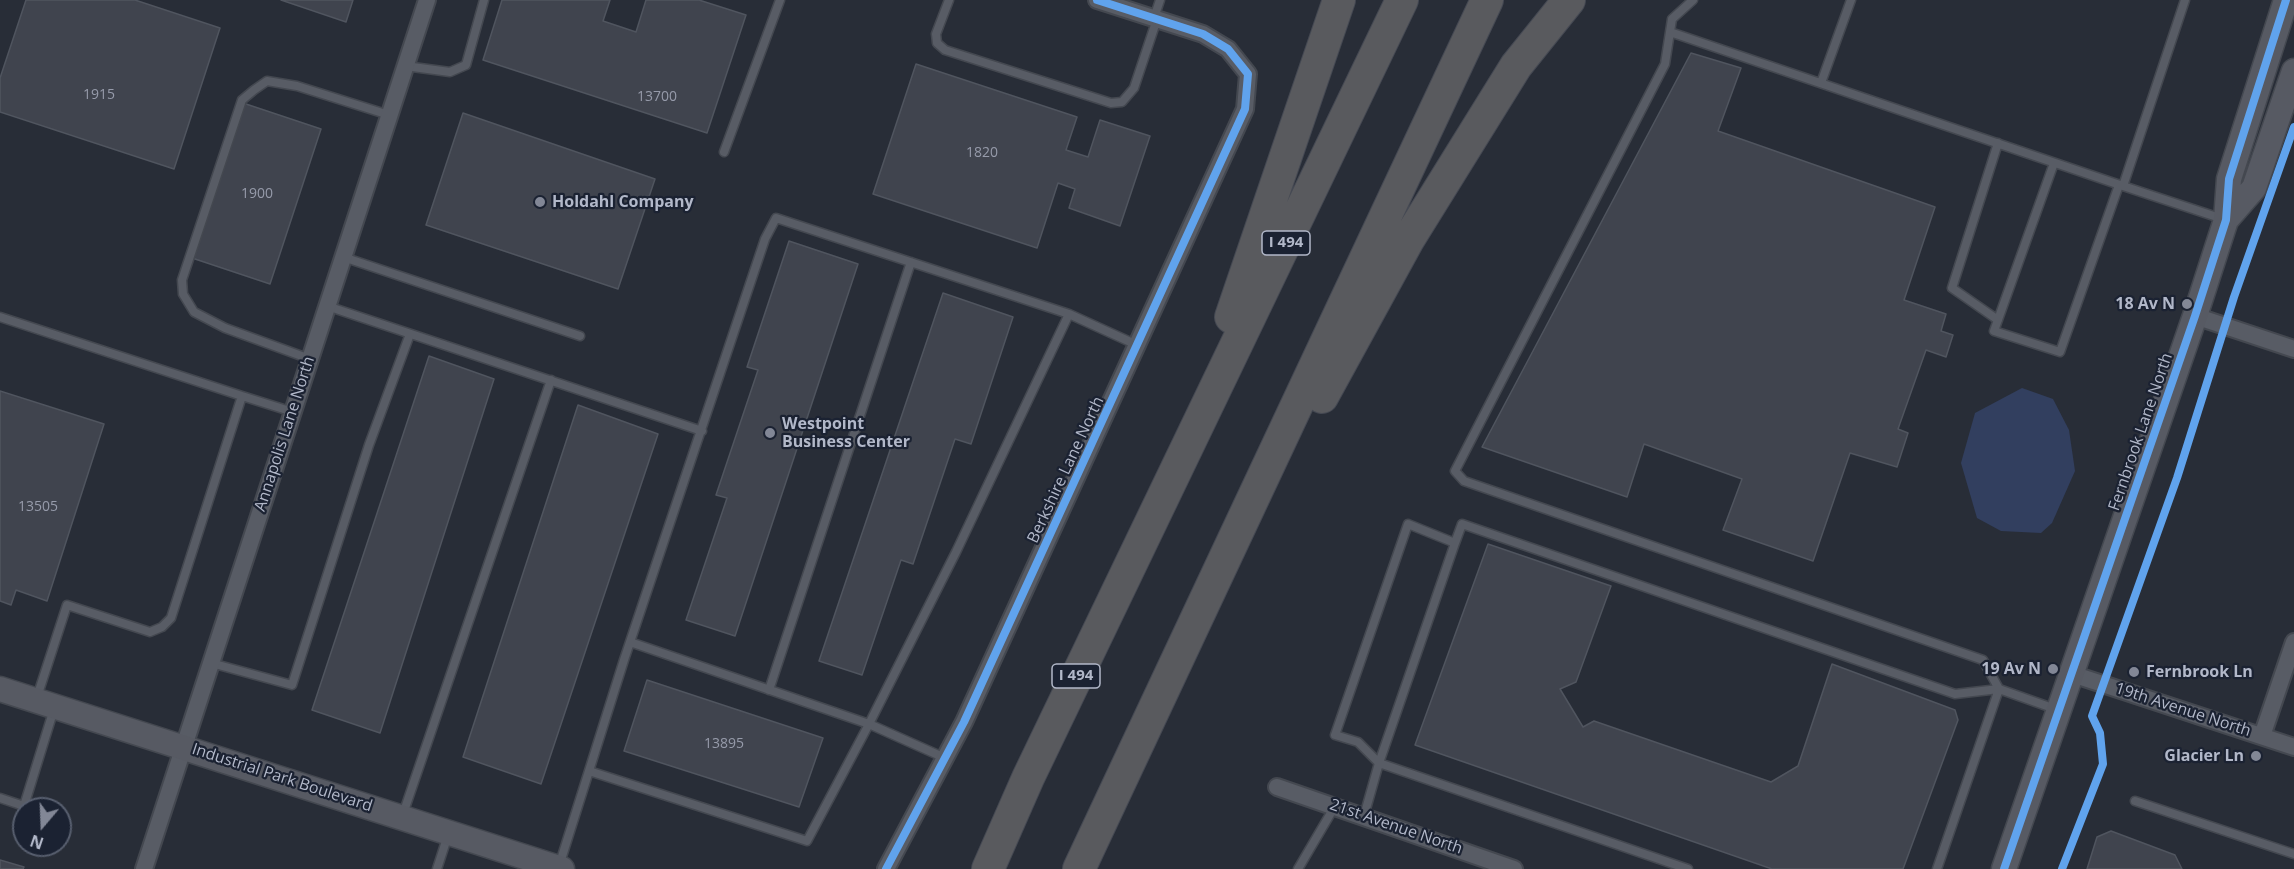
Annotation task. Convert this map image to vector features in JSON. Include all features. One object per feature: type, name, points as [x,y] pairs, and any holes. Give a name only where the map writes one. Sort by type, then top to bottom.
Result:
[{"type":"highway","points":[[1168,485],[1226,332],[1339,0]]},
{"type":"highway","name":"I 494","points":[[988,869],[1028,778],[1402,0]]},
{"type":"highway","points":[[1079,869],[1487,0]]},
{"type":"highway","points":[[1261,480],[1301,436],[1408,240],[1516,66],[1569,0]]},
{"type":"street","name":"Annapolis Lane North","points":[[144,869],[427,0]]},
{"type":"street","points":[[1097,0],[1155,19]]},
{"type":"street","name":"Fernbrook Lane North","points":[[2004,869],[2195,316],[2226,220],[2229,179],[2286,0]]},
{"type":"street","name":"Berkshire Lane North","points":[[886,869],[945,758],[1138,346],[1245,109],[1248,74],[1228,49],[1203,34],[1155,19]]},
{"type":"street","name":"Fernbrook Lane North","points":[[2226,220],[2254,189],[2294,71]]},
{"type":"street","points":[[2195,316],[2294,349]]},
{"type":"street","points":[[2262,736],[2294,642]]},
{"type":"street","name":"19th Avenue North","points":[[2072,674],[2294,747]]},
{"type":"street","name":"Industrial Park Boulevard","points":[[0,689],[560,868]]},
{"type":"street","name":"21st Avenue North","points":[[1277,787],[1514,869]]},
{"type":"lane","points":[[405,66],[450,72],[466,65],[484,0]]},
{"type":"lane","points":[[724,152],[780,0]]},
{"type":"lane","points":[[949,0],[936,34],[937,43],[945,50],[1111,103],[1122,102],[1134,88],[1160,0]]},
{"type":"lane","points":[[1693,0],[1672,19],[1665,64],[1455,471],[1464,481],[1983,660],[1999,689],[1937,869]]},
{"type":"lane","points":[[1821,83],[1851,0]]},
{"type":"lane","points":[[2054,163],[1994,331],[2060,352],[2185,0]]},
{"type":"lane","points":[[1670,32],[2226,220]]},
{"type":"lane","points":[[310,359],[225,328],[194,312],[183,294],[182,280],[242,100],[254,90],[267,81],[297,86],[389,115]]},
{"type":"lane","points":[[1998,143],[1952,288],[1998,320]]},
{"type":"lane","points":[[560,868],[630,642],[765,239],[776,218],[1070,314],[1138,346]]},
{"type":"lane","points":[[343,257],[580,336]]},
{"type":"lane","points":[[769,690],[911,262]]},
{"type":"lane","points":[[327,306],[702,431]]},
{"type":"lane","points":[[589,771],[807,841],[961,542],[1070,314]]},
{"type":"lane","points":[[0,316],[293,412]]},
{"type":"lane","points":[[211,663],[292,685],[369,445],[410,334]]},
{"type":"lane","points":[[402,817],[551,380]]},
{"type":"lane","points":[[0,798],[24,806],[67,605],[150,632],[162,627],[171,618],[242,396]]},
{"type":"lane","points":[[1455,543],[1408,524],[1335,735],[1358,742],[1379,763],[1688,869]]},
{"type":"lane","points":[[1364,816],[1379,763],[1462,524],[1955,694],[1999,689],[2060,710]]},
{"type":"lane","points":[[630,642],[869,724],[945,758]]},
{"type":"lane","points":[[2135,801],[2294,854]]},
{"type":"lane","points":[[1298,869],[1335,806]]},
{"type":"lane","points":[[437,869],[449,833]]},
{"type":"water","points":[[2022,388],[2053,399],[2069,430],[2075,471],[2052,523],[2041,533],[2001,531],[1977,518],[1961,463],[1975,413]]},
{"type":"building","points":[[26,0],[135,0],[220,28],[174,169],[0,112],[0,78]]},
{"type":"building","points":[[281,0],[353,0],[346,22]]},
{"type":"building","points":[[502,0],[610,0],[603,21],[636,32],[646,0],[699,0],[746,15],[707,133],[483,60]]},
{"type":"building","points":[[1691,53],[1741,68],[1718,131],[1935,207],[1904,300],[1946,314],[1941,331],[1953,335],[1946,357],[1926,350],[1898,429],[1908,433],[1897,467],[1850,453],[1813,561],[1723,530],[1742,479],[1644,444],[1627,497],[1482,447]]},
{"type":"building","points":[[916,64],[1077,117],[1066,150],[1088,157],[1100,120],[1150,136],[1120,226],[1069,208],[1075,189],[1058,183],[1037,248],[873,194]]},
{"type":"building","points":[[243,103],[321,129],[270,284],[192,258]]},
{"type":"building","name":"Holdahl Company","points":[[463,113],[655,179],[618,289],[426,225]]},
{"type":"building","name":"Westpoint Business Center","points":[[789,241],[858,264],[735,636],[686,620],[727,498],[716,495],[758,370],[747,367]]},
{"type":"building","name":"Westpoint Business Center","points":[[943,293],[1013,317],[971,444],[955,439],[913,564],[901,560],[862,675],[819,661]]},
{"type":"building","points":[[429,356],[494,379],[380,733],[312,710]]},
{"type":"building","points":[[0,391],[104,424],[47,601],[16,590],[11,605],[0,601]]},
{"type":"building","points":[[578,405],[658,434],[541,784],[463,757]]},
{"type":"building","points":[[1488,544],[1611,586],[1576,682],[1560,689],[1583,727],[1594,721],[1771,782],[1798,766],[1832,664],[1955,710],[1958,720],[1903,869],[1772,869],[1415,745]]},
{"type":"building","points":[[647,680],[823,738],[799,807],[624,751]]},
{"type":"building","points":[[2111,831],[2175,855],[2182,869],[2087,869],[2097,837]]},
{"type":"building","points":[[0,860],[24,867],[23,869],[0,869]]},
{"type":"cycle path","points":[[886,869],[964,722],[1245,109],[1248,74],[1228,49],[1203,34],[1097,0]]},
{"type":"cycle path","points":[[2004,869],[2195,316],[2226,220],[2229,179],[2286,0]]},
{"type":"cycle path","points":[[2062,869],[2103,764],[2100,733],[2092,716],[2177,478],[2234,297],[2294,127]]},
{"type":"place","name":"Holdahl Company","points":[[540,202]]},
{"type":"place","name":"18 Av N","points":[[2187,304]]},
{"type":"place","name":"Westpoint Business Center","points":[[770,433]]},
{"type":"place","name":"19 Av N","points":[[2053,669]]},
{"type":"place","name":"Fernbrook Ln","points":[[2134,672]]},
{"type":"place","name":"Glacier Ln","points":[[2256,756]]}]
